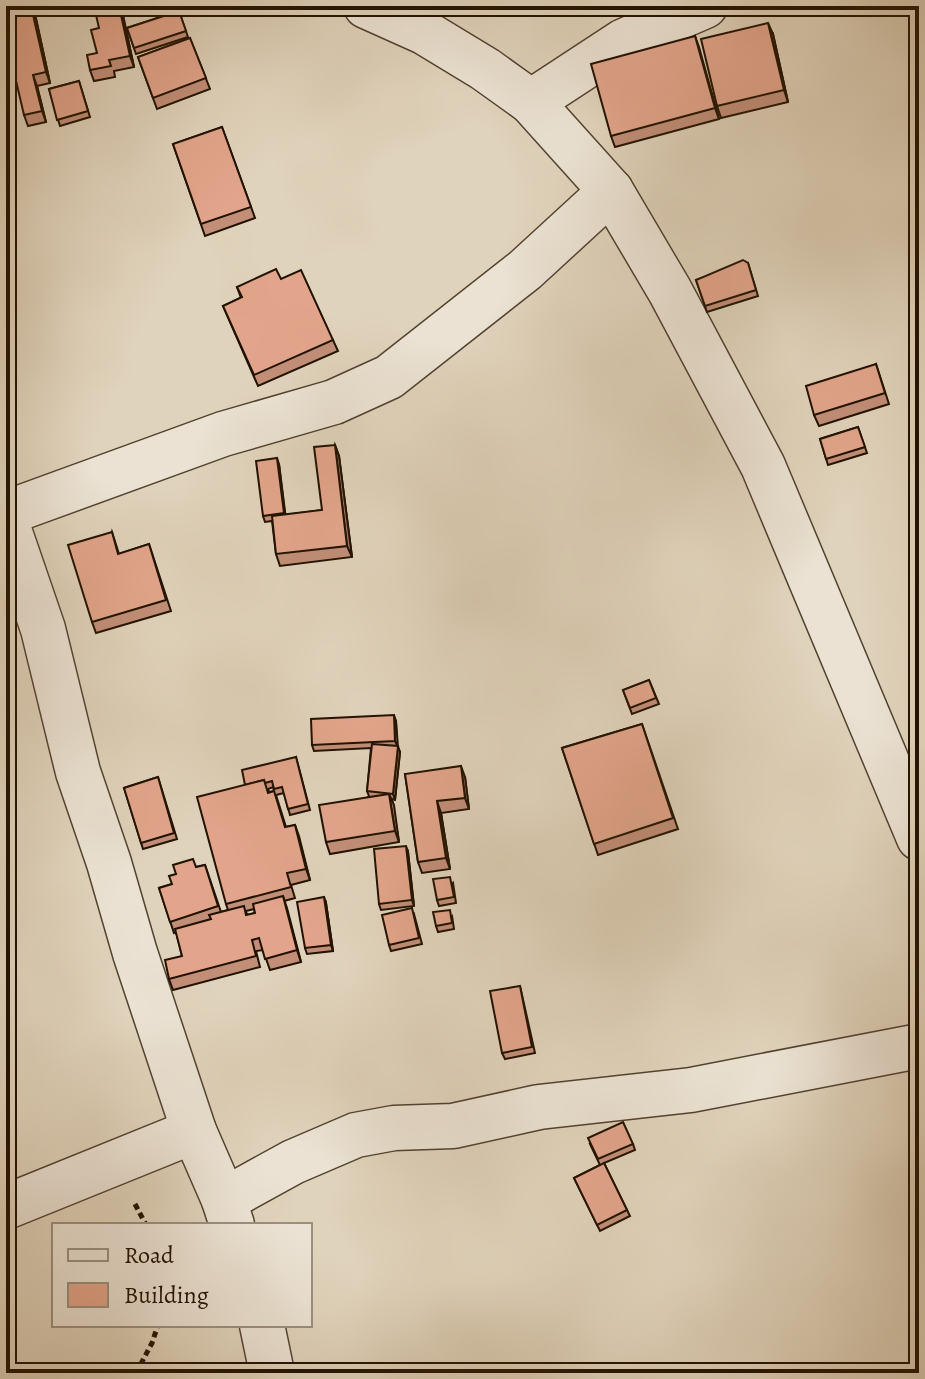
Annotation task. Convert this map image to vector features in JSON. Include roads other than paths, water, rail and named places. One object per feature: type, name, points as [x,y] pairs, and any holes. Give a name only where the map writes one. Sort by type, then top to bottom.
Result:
[{"type":"street","points":[[366,6],[424,32],[485,69],[531,102],[611,191],[670,291],[763,466],[919,838]]},
{"type":"street","points":[[531,102],[624,41],[705,6]]},
{"type":"street","points":[[6,513],[223,434],[334,402],[389,377],[525,270],[611,191]]},
{"type":"street","points":[[6,521],[43,629],[78,772],[135,953],[194,1131],[228,1212],[293,1162],[356,1135],[394,1128],[453,1126],[539,1107],[691,1090],[919,1046]]},
{"type":"street","points":[[6,1207],[194,1131]]},
{"type":"street","points":[[262,1327],[272,1373]]}]
